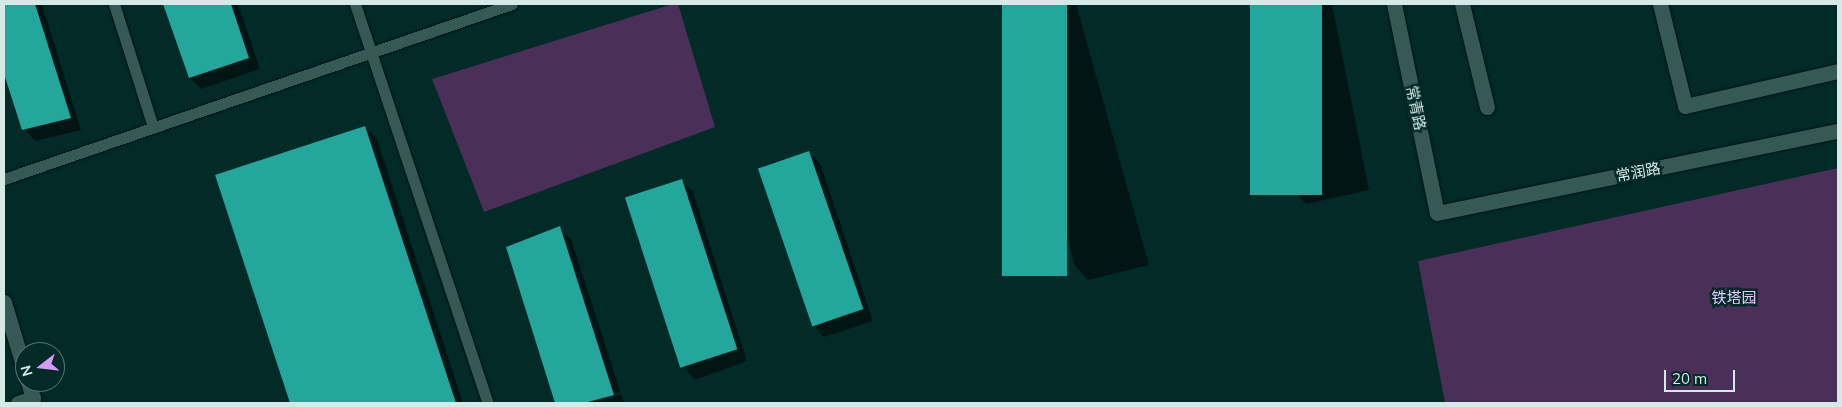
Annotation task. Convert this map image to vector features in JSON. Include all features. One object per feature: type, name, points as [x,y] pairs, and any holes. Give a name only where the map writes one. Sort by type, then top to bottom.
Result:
[{"type":"street","name":"常青路","points":[[1394,4],[1437,213]]},
{"type":"street","points":[[1462,4],[1487,107]]},
{"type":"street","points":[[1660,4],[1686,106],[1838,71]]},
{"type":"street","name":"常润路","points":[[1437,213],[1838,131]]},
{"type":"street","points":[[4,302],[16,342]]},
{"type":"street","points":[[18,403],[33,398],[31,392]]},
{"type":"lane","points":[[114,4],[153,127]]},
{"type":"lane","points":[[355,4],[488,403]]},
{"type":"lane","points":[[4,179],[512,4]]},
{"type":"green space","points":[[678,4],[715,127],[484,212],[432,79]]},
{"type":"green space","name":"铁塔园","points":[[1838,168],[1838,403],[1445,403],[1418,261]]},
{"type":"building","points":[[4,4],[35,4],[71,118],[22,130],[4,74]]},
{"type":"building","points":[[163,4],[231,4],[249,58],[189,78]]},
{"type":"building","points":[[1002,4],[1067,4],[1067,276],[1002,276]]},
{"type":"building","points":[[1250,4],[1322,4],[1322,195],[1250,195]]},
{"type":"building","points":[[365,126],[456,403],[290,403],[215,175]]},
{"type":"building","points":[[809,151],[863,309],[812,326],[758,169]]},
{"type":"building","points":[[682,179],[737,349],[680,368],[625,198]]},
{"type":"building","points":[[560,226],[614,395],[584,403],[555,403],[506,247]]}]
